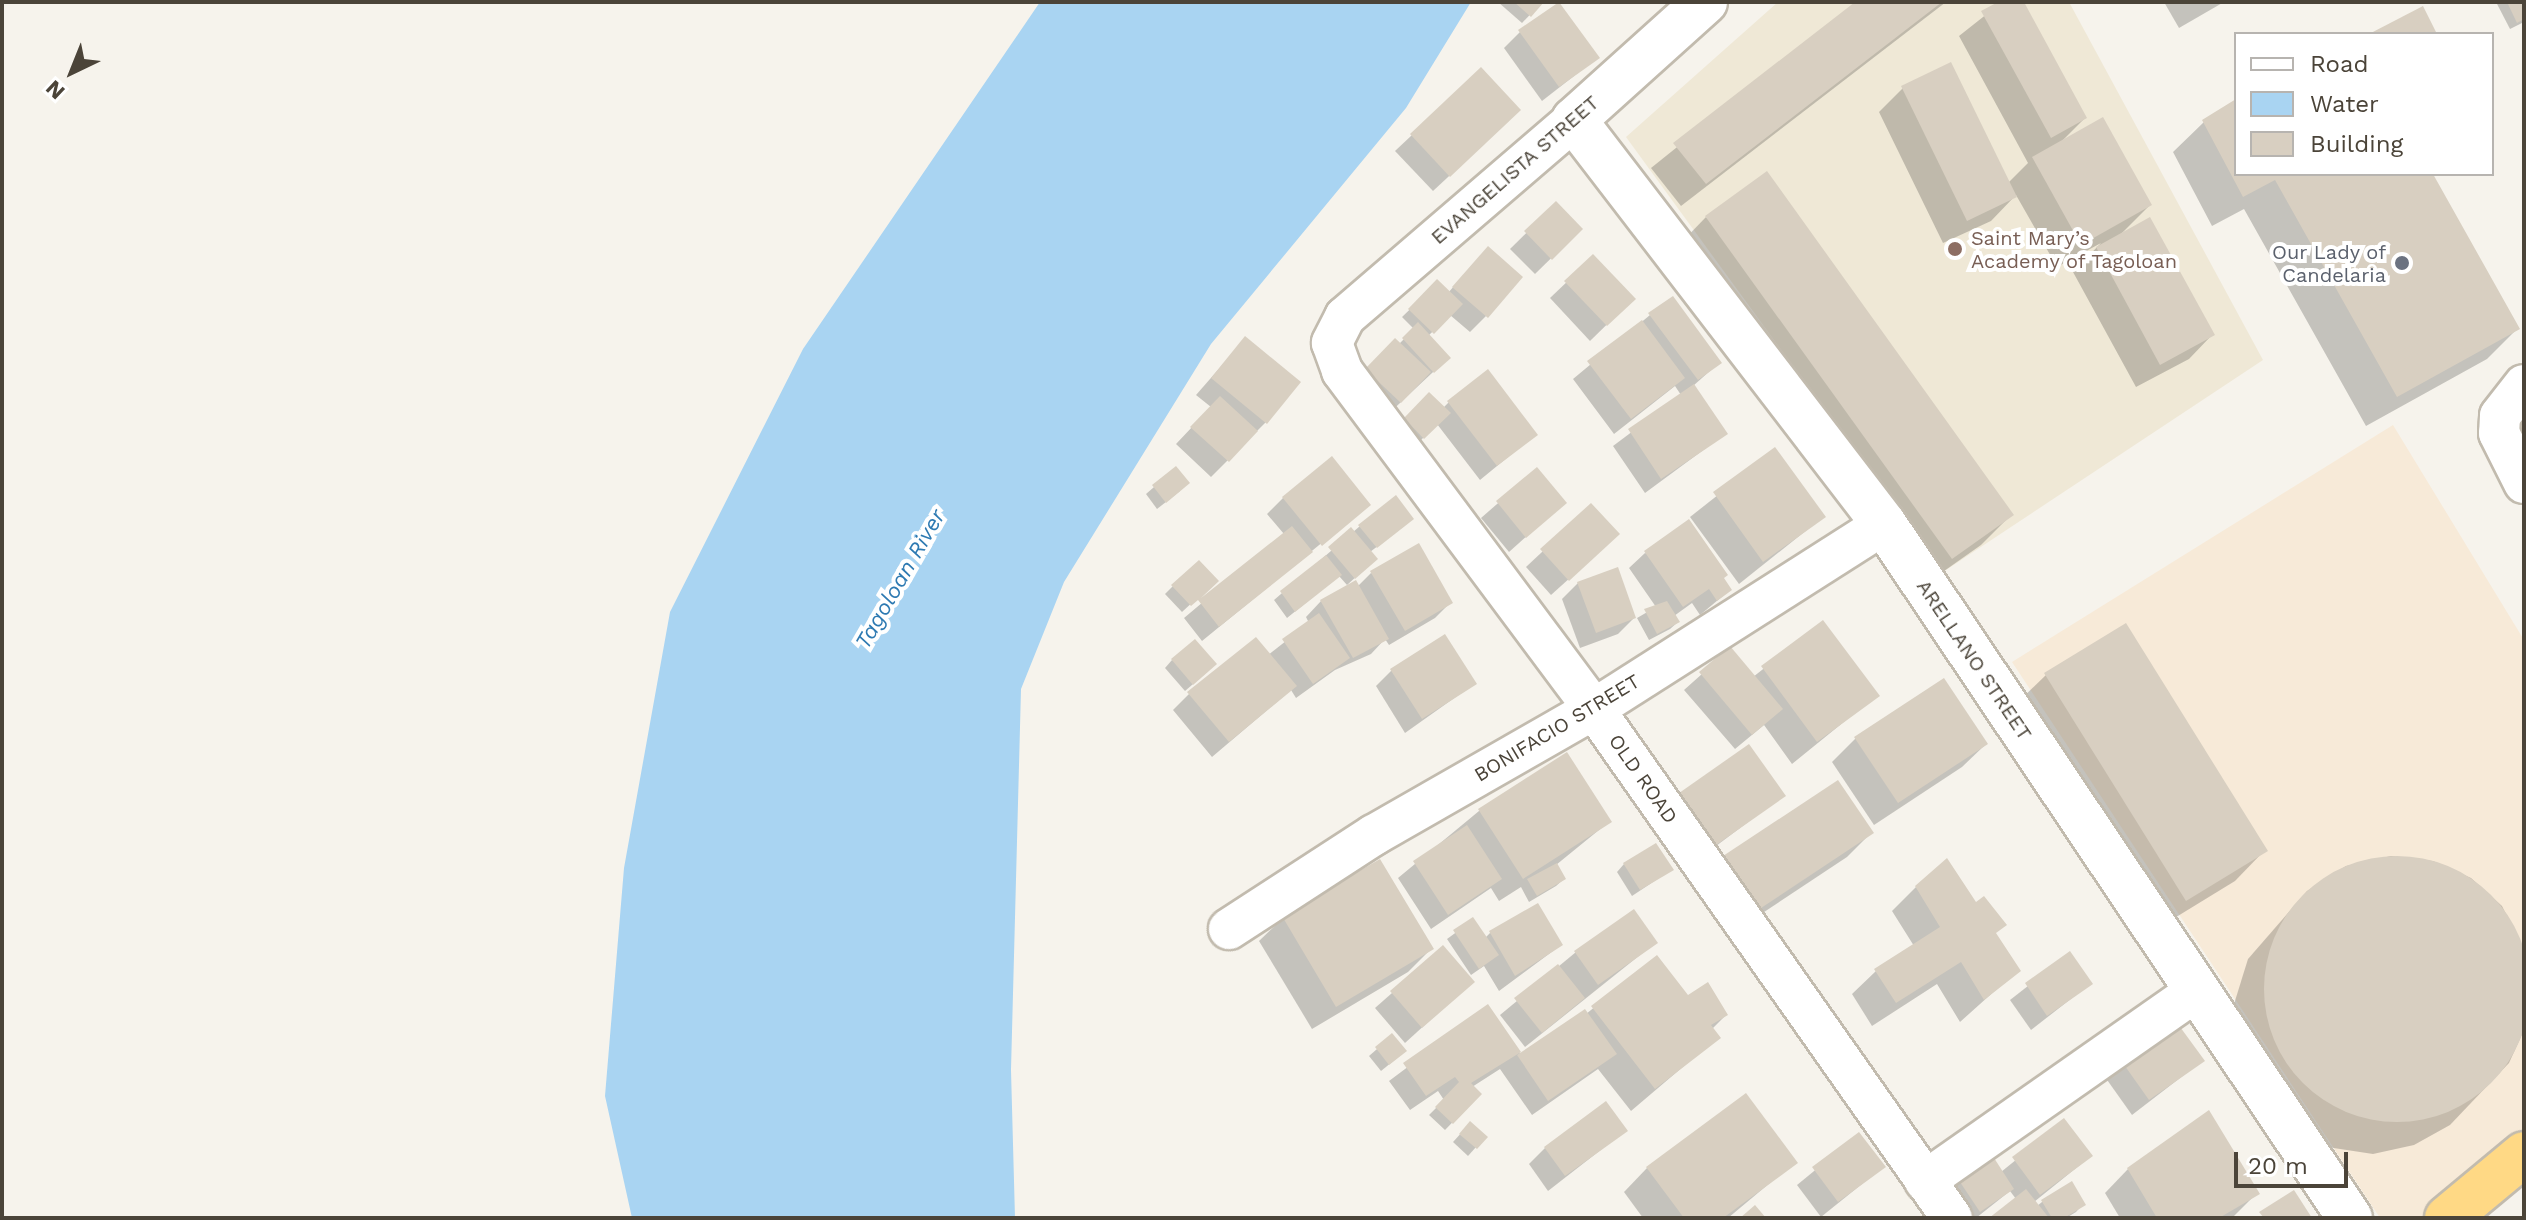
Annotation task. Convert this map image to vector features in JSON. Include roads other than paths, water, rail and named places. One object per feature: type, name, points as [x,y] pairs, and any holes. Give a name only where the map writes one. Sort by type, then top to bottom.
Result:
[{"type":"highway","points":[[2447,1218],[2524,1154]]},
{"type":"street","name":"EVANGELISTA STREET","points":[[1332,343],[1345,317],[1574,120],[1705,2]]},
{"type":"street","name":"ARELLANO STREET","points":[[1574,120],[1884,524],[2350,1218]]},
{"type":"street","name":"OLD ROAD","points":[[1332,343],[1342,371],[1594,709],[1952,1218]]},
{"type":"street","points":[[2524,385],[2500,416],[2499,433],[2524,483]]},
{"type":"street","name":"BONIFACIO STREET","points":[[1229,929],[1374,835],[1594,709],[1884,524]]},
{"type":"street","points":[[1925,1181],[2196,991]]},
{"type":"water","name":"Tagoloan River","points":[[1040,2],[1471,2],[1406,108],[1211,344],[1064,582],[1021,689],[1011,1070],[1015,1218],[632,1218],[605,1096],[624,868],[670,612],[803,349]]},
{"type":"place","name":"Saint Mary’s Academy of Tagoloan","points":[[1955,249]]},
{"type":"place","name":"Our Lady of Candelaria","points":[[2402,263]]}]
